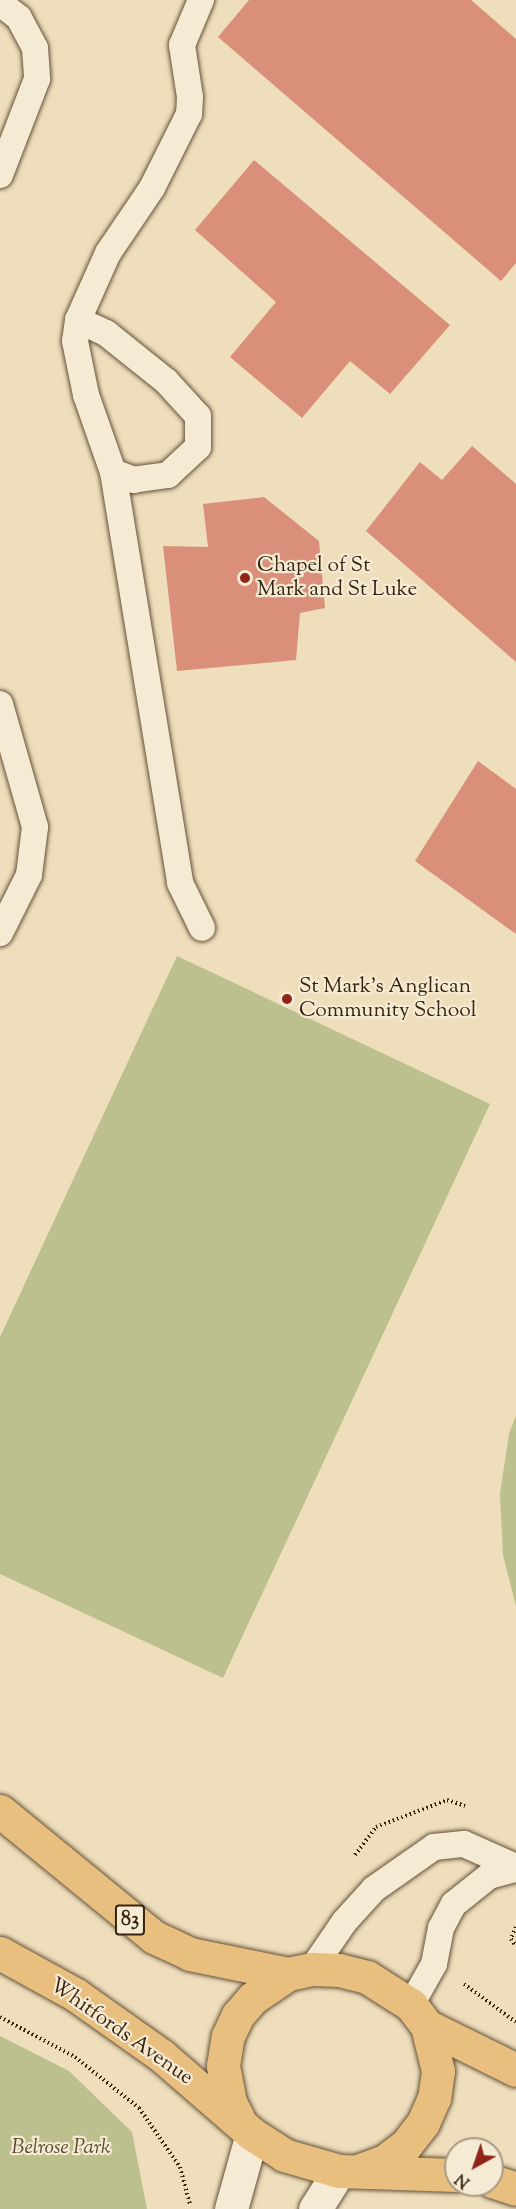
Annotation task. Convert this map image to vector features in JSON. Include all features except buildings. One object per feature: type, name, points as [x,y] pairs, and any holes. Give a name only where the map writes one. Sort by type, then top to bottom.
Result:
[{"type":"main road","name":"83","points":[[0,1811],[154,1937],[190,1954],[300,1972],[339,1970],[367,1977],[419,2016],[516,2070]]},
{"type":"main road","name":"Whitfords Avenue","points":[[0,1953],[76,1995],[162,2056],[245,2126],[284,2155],[349,2171],[444,2175]]},
{"type":"main road","name":"Whitfords Avenue","points":[[245,2126],[230,2102],[223,2066],[228,2036],[238,2015],[253,1998],[300,1972]]},
{"type":"main road","points":[[349,2171],[392,2156],[423,2123],[434,2098],[438,2071],[419,2016]]},
{"type":"street","points":[[231,2209],[245,2126]]},
{"type":"street","points":[[315,2209],[349,2171]]},
{"type":"lane","points":[[201,0],[182,45],[190,97],[189,114],[152,188],[108,253],[78,320],[75,341],[86,395],[113,472],[180,883],[202,928]]},
{"type":"lane","points":[[0,3],[19,18],[34,48],[37,79],[0,175]]},
{"type":"lane","points":[[78,320],[106,333],[166,381],[198,416],[198,447],[168,475],[134,480],[113,472]]},
{"type":"lane","points":[[0,704],[35,827],[29,875],[3,927]]},
{"type":"lane","points":[[300,1972],[375,1888],[434,1847],[464,1844],[516,1868]]},
{"type":"lane","points":[[419,2016],[434,1964],[441,1928],[454,1904],[489,1876],[516,1868]]},
{"type":"path","points":[[516,1927],[512,1939],[516,1946]]},
{"type":"path","points":[[434,1964],[516,2022]]},
{"type":"path","points":[[0,2017],[75,2057],[139,2108],[180,2167],[190,2209]]},
{"type":"green space","points":[[177,956],[490,1104],[223,1678],[0,1574],[0,1337]]},
{"type":"green space","points":[[516,1415],[516,1606],[503,1555],[500,1494],[509,1434]]},
{"type":"green space","name":"Belrose Park","points":[[0,2036],[69,2071],[132,2132],[147,2209],[0,2209]]},
{"type":"place","name":"Chapel of St Mark and St Luke","points":[[245,578]]},
{"type":"place","name":"St Mark's Anglican Community School","points":[[287,999]]}]
